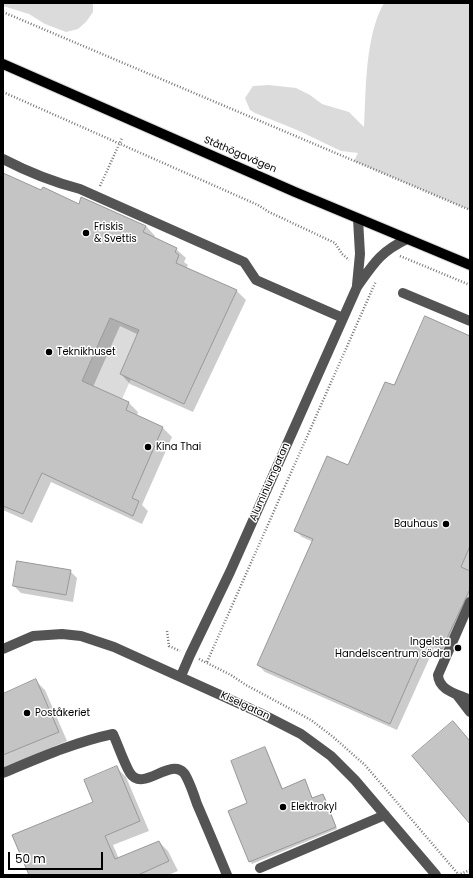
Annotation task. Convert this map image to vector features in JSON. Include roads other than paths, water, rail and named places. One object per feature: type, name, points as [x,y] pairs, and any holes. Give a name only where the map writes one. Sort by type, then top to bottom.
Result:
[{"type":"main road","name":"Ståthögavägen","points":[[3,64],[358,219],[470,265]]},
{"type":"street","points":[[3,159],[24,170],[49,180],[95,195],[244,262],[256,280],[343,318]]},
{"type":"street","name":"Aluminiumgatan","points":[[357,287],[359,266],[358,219]]},
{"type":"street","name":"Aluminiumgatan","points":[[181,676],[233,565],[357,287],[385,251],[407,239]]},
{"type":"street","points":[[403,293],[470,322]]},
{"type":"street","points":[[470,602],[466,621],[438,675],[438,681],[443,688],[470,700]]},
{"type":"street","name":"Kiselgatan","points":[[3,649],[33,636],[62,634],[81,636],[114,647],[260,712],[301,734],[331,756],[355,780],[436,875]]},
{"type":"street","points":[[456,694],[470,712]]},
{"type":"street","points":[[3,774],[65,748],[113,734],[131,774],[138,778],[145,779],[169,770],[177,769],[183,773],[227,874]]},
{"type":"street","points":[[260,868],[385,815]]},
{"type":"place","name":"Friskis & Svettis","points":[[86,233]]},
{"type":"place","name":"Teknikhuset","points":[[49,352]]},
{"type":"place","name":"Kina Thai","points":[[148,447]]},
{"type":"place","name":"Bauhaus","points":[[446,524]]},
{"type":"place","name":"Ingelsta Handelscentrum södra","points":[[458,648]]},
{"type":"place","name":"Poståkeriet","points":[[27,713]]},
{"type":"place","name":"Elektrokyl","points":[[283,807]]}]
